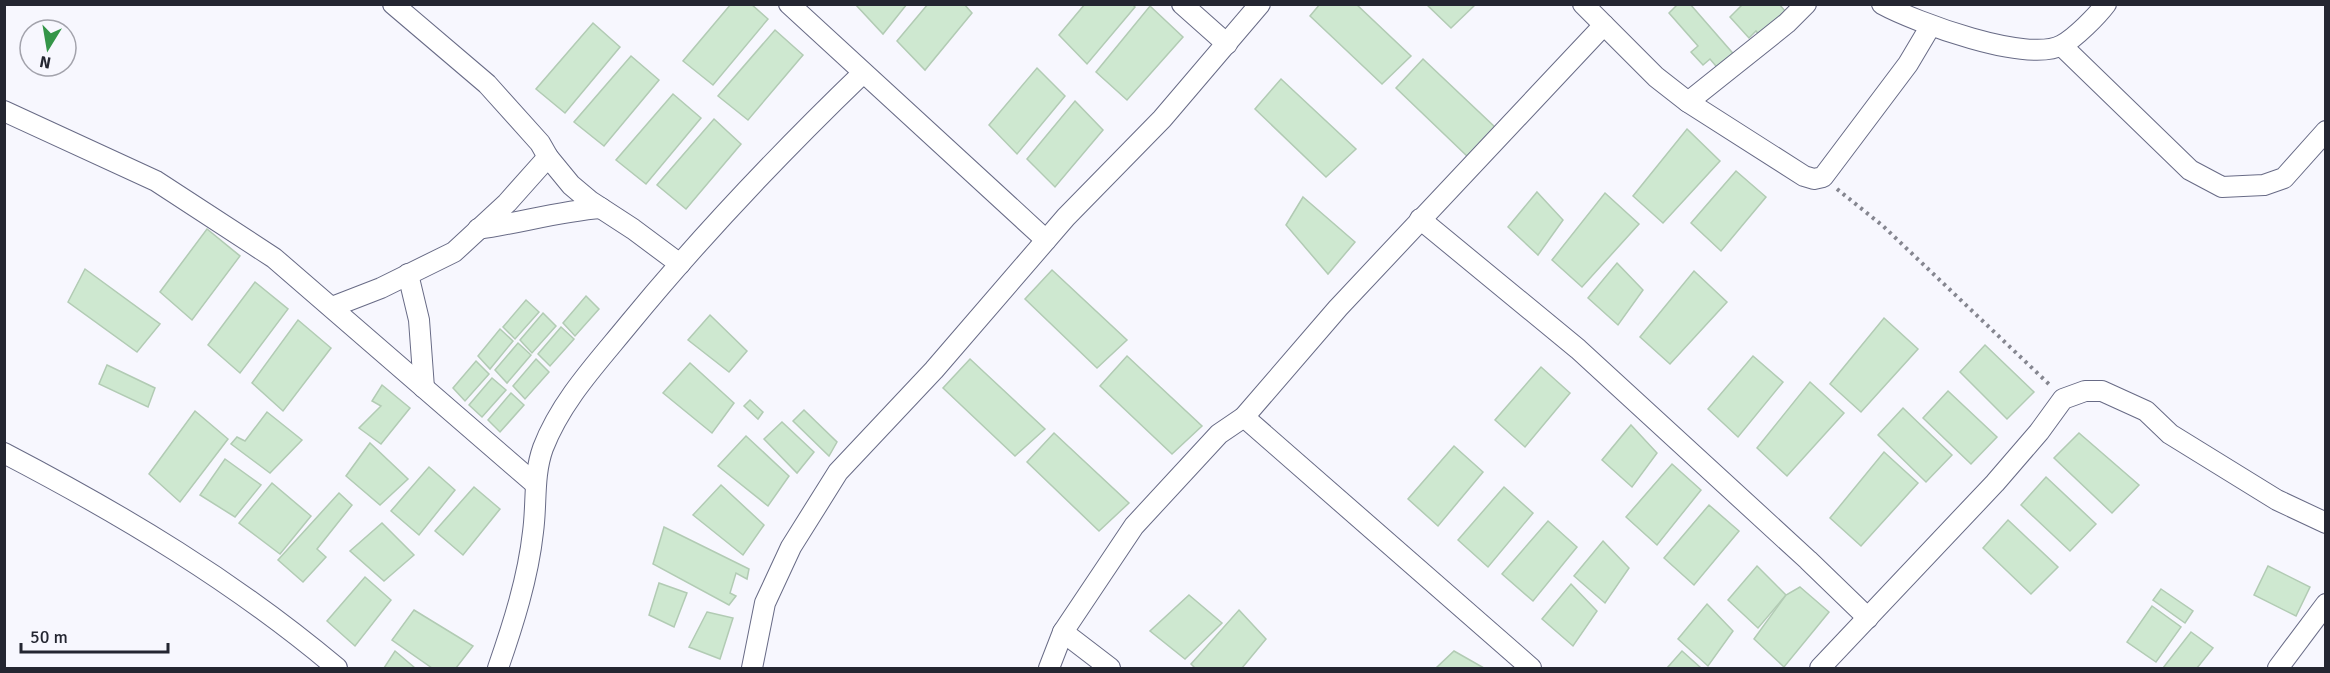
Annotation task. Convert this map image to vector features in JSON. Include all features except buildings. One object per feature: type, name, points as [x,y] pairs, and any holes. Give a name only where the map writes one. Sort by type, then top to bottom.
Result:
[{"type":"street","points":[[393,4],[487,84],[540,143],[548,158],[571,185],[680,264]]},
{"type":"street","points":[[789,4],[1046,240]]},
{"type":"street","points":[[1182,4],[1227,44]]},
{"type":"street","points":[[753,669],[765,603],[791,547],[838,472],[934,370],[1046,240],[1162,118],[1260,4]]},
{"type":"street","points":[[1583,4],[1656,77],[1688,102],[1804,176],[1814,179],[1822,177],[1908,64],[1930,27]]},
{"type":"street","points":[[1688,102],[1786,23],[1806,4]]},
{"type":"street","points":[[1882,4],[1930,27],[2032,50],[2062,46],[2106,4]]},
{"type":"street","points":[[1049,669],[1063,632],[1134,526],[1219,434],[1244,417],[1338,308],[1604,24]]},
{"type":"street","points":[[2062,46],[2190,170],[2222,187],[2264,185],[2284,178],[2325,131]]},
{"type":"street","points":[[498,669],[509,638],[531,542],[534,483],[543,448],[562,410],[589,372],[680,264],[800,134],[863,73]]},
{"type":"street","points":[[4,111],[156,181],[274,258],[534,483]]},
{"type":"street","points":[[332,307],[381,288],[454,252],[548,158]]},
{"type":"street","points":[[478,229],[522,223],[571,210],[601,208]]},
{"type":"street","points":[[1420,219],[1491,280],[1578,349],[1868,618]]},
{"type":"street","points":[[408,274],[419,320],[424,388]]},
{"type":"street","points":[[1820,669],[1995,483],[2039,432],[2062,399],[2085,391],[2102,391],[2146,411],[2170,435],[2277,500],[2325,523]]},
{"type":"street","points":[[1244,417],[1531,669]]},
{"type":"street","points":[[4,453],[95,500],[187,556],[258,604],[338,669]]},
{"type":"street","points":[[2278,669],[2325,604]]},
{"type":"street","points":[[1063,632],[1110,669]]},
{"type":"path","points":[[1822,177],[1883,226],[1983,323],[2036,369],[2062,399]]}]
